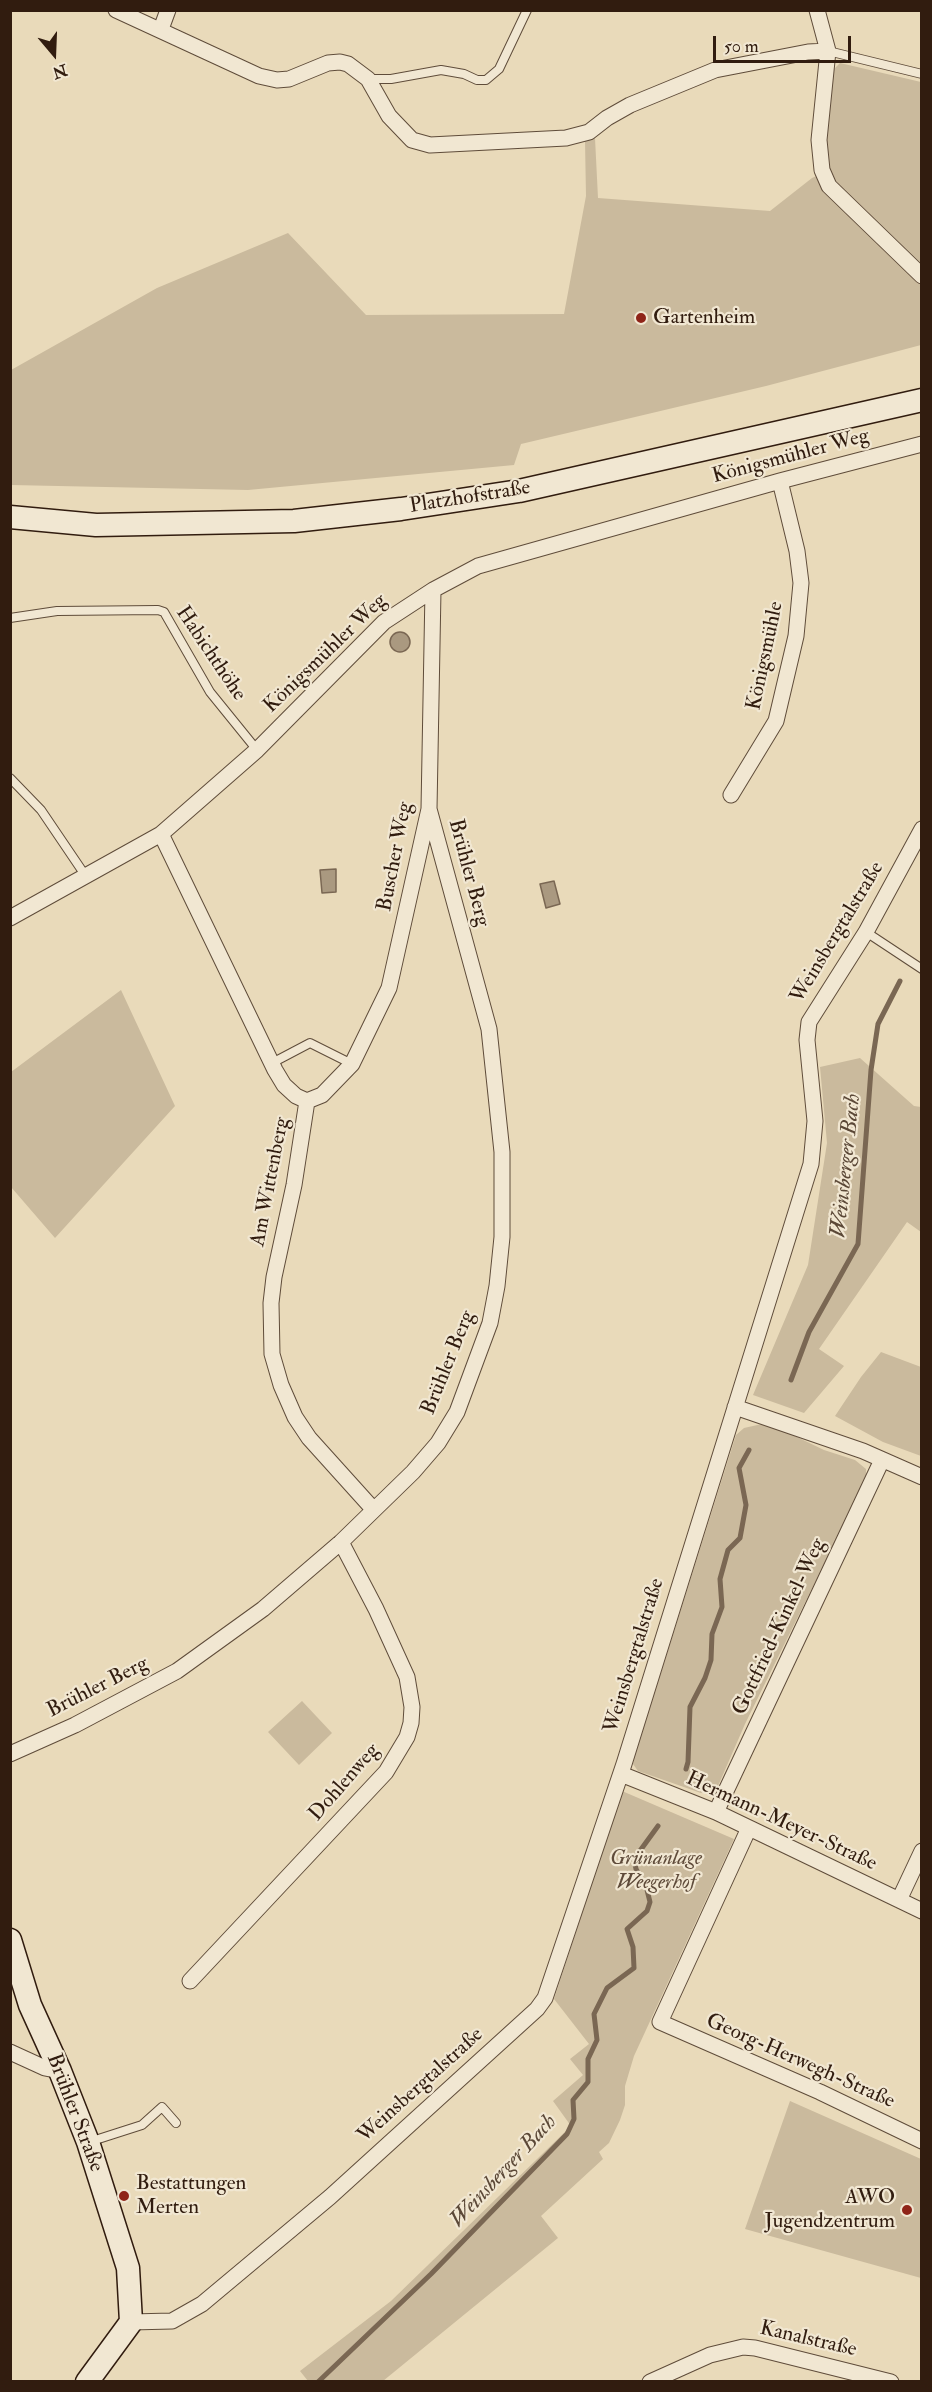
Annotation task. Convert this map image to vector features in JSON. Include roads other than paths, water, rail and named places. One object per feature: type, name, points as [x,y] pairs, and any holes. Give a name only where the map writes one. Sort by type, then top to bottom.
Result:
[{"type":"main road","name":"Platzhofstraße","points":[[10,517],[108,525],[294,521],[401,509],[519,491],[921,400]]},
{"type":"main road","name":"Brühler Straße","points":[[10,1940],[30,2005],[60,2071],[88,2142],[128,2268],[131,2322]]},
{"type":"main road","points":[[87,2382],[131,2322]]},
{"type":"street","points":[[116,10],[259,76],[277,80],[290,79],[328,63],[348,64],[368,79],[389,116],[412,140],[430,145],[555,138],[589,132],[630,105],[714,70],[808,52],[828,51]]},
{"type":"street","points":[[161,29],[168,10]]},
{"type":"street","points":[[817,10],[828,51],[819,140],[822,170],[829,186],[921,276]]},
{"type":"street","name":"Königsmühler Weg","points":[[10,918],[161,834],[257,750],[384,622],[433,590],[478,566],[921,444]]},
{"type":"street","name":"Königsmühle","points":[[731,795],[776,721],[796,636],[801,583],[797,551],[780,481]]},
{"type":"street","name":"Buscher Weg","points":[[307,1101],[322,1095],[352,1064],[389,988],[429,809],[433,590]]},
{"type":"street","name":"Brühler Berg","points":[[10,1754],[75,1725],[177,1671],[263,1609],[341,1542],[413,1472],[438,1443],[457,1412],[490,1323],[497,1286],[502,1238],[502,1152],[489,1029],[429,809]]},
{"type":"street","name":"Weinsbergtalstraße","points":[[131,2322],[172,2321],[202,2304],[330,2197],[537,2009],[551,1986],[621,1774],[811,1164],[815,1121],[807,1040],[809,1022],[866,932],[921,829]]},
{"type":"street","name":"Am Wittenberg","points":[[161,834],[284,1085],[296,1096],[307,1101],[294,1185],[274,1277],[271,1303],[272,1354],[281,1385],[295,1417],[309,1438],[374,1509]]},
{"type":"street","points":[[735,1407],[833,1440],[921,1477]]},
{"type":"street","name":"Gottfried-Kinkel-Weg","points":[[716,1812],[882,1460]]},
{"type":"street","name":"Dohlenweg","points":[[190,1981],[383,1776],[407,1737],[412,1707],[407,1677],[376,1609],[341,1542]]},
{"type":"street","name":"Hermann-Meyer-Straße","points":[[621,1774],[716,1812],[921,1911]]},
{"type":"street","name":"Georg-Herwegh-Straße","points":[[749,1828],[660,2022],[820,2092],[921,2141]]},
{"type":"street","points":[[899,1900],[921,1851]]},
{"type":"street","points":[[10,2052],[45,2068],[60,2071]]},
{"type":"street","name":"Kanalstraße","points":[[650,2382],[710,2355],[743,2347],[891,2382]]},
{"type":"lane","points":[[368,79],[391,79],[441,70],[453,71],[477,80],[486,80],[500,69],[527,10]]},
{"type":"lane","points":[[828,51],[921,74]]},
{"type":"lane","name":"Habichthöhe","points":[[10,618],[57,611],[158,610],[164,612],[210,692],[257,750]]},
{"type":"lane","points":[[10,778],[41,810],[85,875]]},
{"type":"lane","points":[[866,932],[921,969]]},
{"type":"lane","points":[[272,1063],[310,1043],[352,1064]]},
{"type":"lane","points":[[88,2142],[142,2125],[162,2107],[176,2123]]},
{"type":"waterway","name":"Weinsberger Bach","points":[[791,1380],[809,1332],[858,1244],[871,1070],[878,1024],[900,981]]},
{"type":"waterway","name":"Weinsberger Bach","points":[[686,1769],[690,1707],[705,1678],[711,1660],[712,1634],[722,1607],[720,1579],[728,1550],[740,1538],[746,1505],[739,1468],[749,1450]]},
{"type":"waterway","name":"Weinsberger Bach","points":[[318,2382],[431,2274],[567,2134],[574,2119],[573,2100],[588,2082],[588,2059],[597,2040],[594,2014],[607,1988],[634,1968],[633,1947],[627,1929],[647,1911],[650,1902],[634,1859],[658,1826]]},
{"type":"place","name":"Gartenheim","points":[[641,318]]},
{"type":"place","name":"Bestattungen Merten","points":[[124,2196]]},
{"type":"place","name":"AWO Jugendzentrum","points":[[907,2210]]},
{"type":"park label","name":"Grünanlage Weegerhof","points":[[656,1871]]}]
